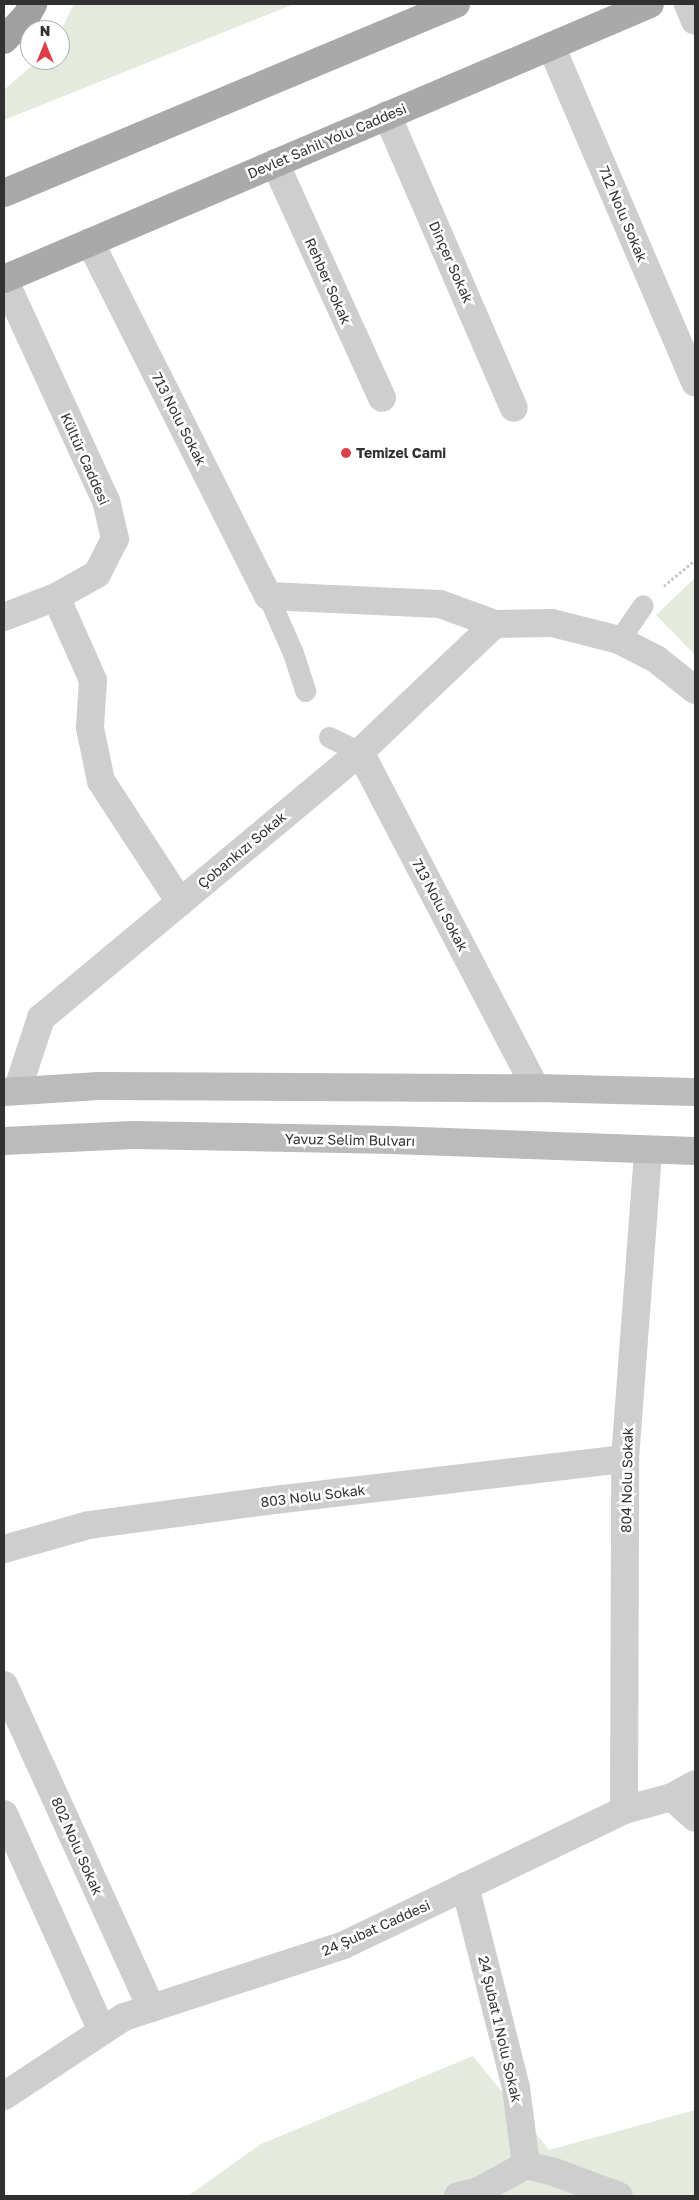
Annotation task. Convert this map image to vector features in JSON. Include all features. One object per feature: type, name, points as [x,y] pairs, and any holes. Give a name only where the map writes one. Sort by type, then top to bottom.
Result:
[{"type":"highway","points":[[4,40],[27,15],[33,4]]},
{"type":"main road","points":[[4,192],[456,4]]},
{"type":"main road","name":"Devlet Sahil Yolu Caddesi","points":[[4,279],[650,4]]},
{"type":"main road","points":[[10,1091],[98,1086],[536,1088],[695,1092]]},
{"type":"main road","name":"Yavuz Selim Bulvarı","points":[[4,1141],[142,1135],[392,1140],[695,1151]]},
{"type":"street","points":[[688,4],[695,20]]},
{"type":"street","name":"712 Nolu Sokak","points":[[551,46],[695,382]]},
{"type":"street","name":"Dinçer Sokak","points":[[387,116],[514,408]]},
{"type":"street","name":"Rehber Sokak","points":[[275,164],[382,398]]},
{"type":"street","name":"713 Nolu Sokak","points":[[90,242],[268,596],[293,653],[305,691]]},
{"type":"street","name":"Kültür Caddesi","points":[[4,279],[106,501],[115,539],[97,574],[56,597],[4,617]]},
{"type":"street","points":[[268,596],[440,604],[495,624],[552,623],[619,640],[656,659],[695,690]]},
{"type":"street","points":[[56,597],[93,680],[90,728],[101,781],[180,902]]},
{"type":"street","points":[[619,640],[643,605]]},
{"type":"street","name":"Çobankızı Sokak","points":[[10,1091],[41,1018],[360,752],[495,624]]},
{"type":"street","points":[[329,737],[360,752]]},
{"type":"street","name":"713 Nolu Sokak","points":[[360,752],[536,1088]]},
{"type":"street","name":"804 Nolu Sokak","points":[[624,1810],[625,1459],[648,1150]]},
{"type":"street","name":"803 Nolu Sokak","points":[[4,1549],[89,1525],[266,1501],[625,1459]]},
{"type":"street","name":"802 Nolu Sokak","points":[[4,1684],[151,2008]]},
{"type":"street","points":[[684,1790],[695,1818]]},
{"type":"street","name":"24 Şubat Caddesi","points":[[4,2096],[124,2017],[344,1945],[624,1810],[684,1790]]},
{"type":"street","points":[[4,1814],[102,2031]]},
{"type":"street","name":"24 Şubat 1 Nolu Sokak","points":[[466,1886],[516,2088],[526,2165]]},
{"type":"street","points":[[458,2196],[477,2192],[526,2165],[554,2172],[619,2196]]},
{"type":"path","points":[[643,605],[695,560]]},
{"type":"shaded area","points":[[74,4],[294,4],[4,120],[4,90],[27,70],[70,70],[70,20],[66,20]]},
{"type":"shaded area","points":[[695,578],[695,655],[656,615]]},
{"type":"shaded area","points":[[473,2056],[549,2150],[695,2110],[695,2196],[188,2196],[261,2144]]},
{"type":"place","name":"Temizel Cami","points":[[346,453]]}]
